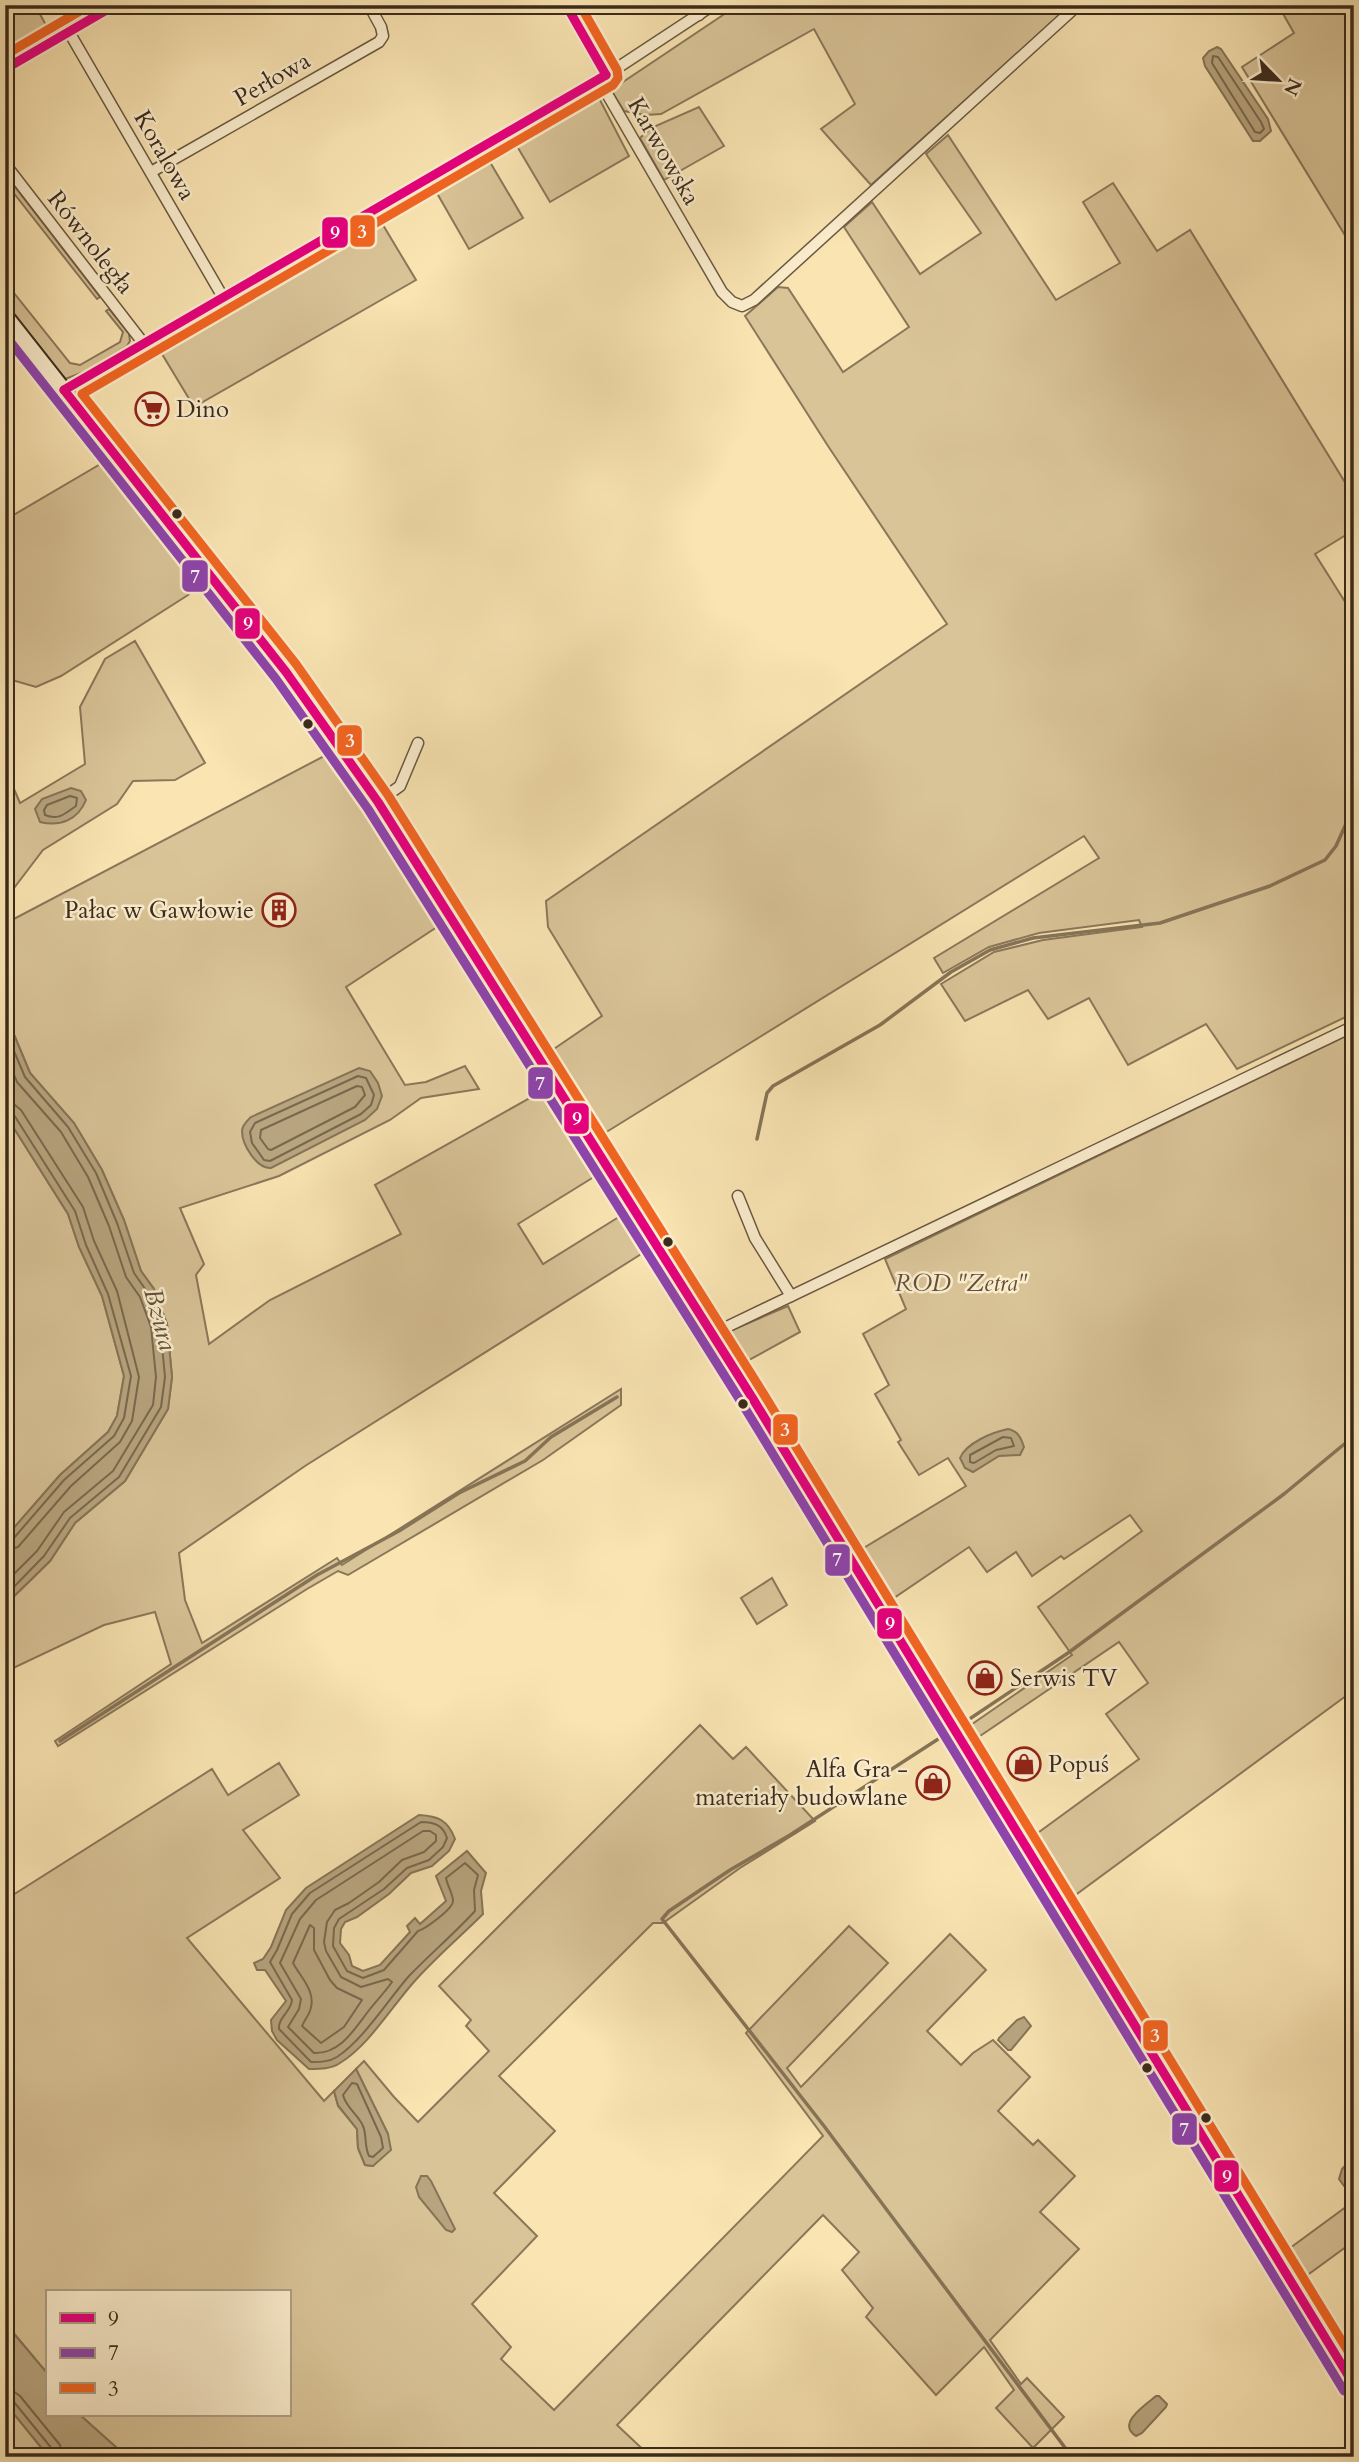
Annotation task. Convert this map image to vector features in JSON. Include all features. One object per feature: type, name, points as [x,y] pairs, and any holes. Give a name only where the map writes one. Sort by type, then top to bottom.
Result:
[{"type":"street","name":"Perłowa","points":[[151,173],[379,42],[383,36],[382,30],[369,5]]},
{"type":"street","points":[[566,5],[603,78],[696,10],[713,5]]},
{"type":"street","name":"Karwowska","points":[[64,390],[603,78],[722,292],[732,302],[742,306],[754,300],[1078,5]]},
{"type":"street","points":[[5,69],[114,6]]},
{"type":"street","name":"Koralowa","points":[[69,32],[224,299]]},
{"type":"street","name":"Równoległa","points":[[5,164],[144,344]]},
{"type":"street","points":[[5,316],[286,672],[378,802],[767,1421],[1354,2385]]},
{"type":"street","points":[[378,802],[400,786],[418,743]]},
{"type":"street","points":[[712,1334],[1354,1026]]},
{"type":"street","points":[[738,1196],[755,1238],[791,1296]]},
{"type":"green space","points":[[10,5],[35,5],[47,27],[5,51],[5,8]]},
{"type":"green space","points":[[738,5],[1071,5],[871,185],[821,129],[855,104],[814,29],[661,114],[646,115],[624,111],[611,90]]},
{"type":"green space","points":[[1278,5],[1354,5],[1354,250],[1242,67],[1294,33]]},
{"type":"green space","points":[[589,98],[600,100],[629,156],[550,202],[514,141]]},
{"type":"green space","points":[[699,107],[724,146],[664,180],[640,138],[651,128]]},
{"type":"green space","points":[[948,135],[1056,300],[1120,263],[1083,202],[1113,183],[1157,251],[1190,230],[1354,497],[1354,530],[1315,554],[1354,616],[1354,1013],[1237,1069],[1206,1024],[1128,1065],[1089,998],[1048,1019],[1028,990],[965,1021],[941,984],[994,952],[1043,940],[1142,927],[1139,920],[1039,933],[989,947],[943,973],[934,958],[1099,858],[1084,836],[600,1136],[548,1053],[602,1016],[548,927],[546,901],[947,624],[745,316],[778,287],[788,288],[843,372],[909,327],[844,227],[872,202],[920,274],[981,233],[926,154]]},
{"type":"green space","points":[[487,157],[523,218],[469,249],[434,188]]},
{"type":"green space","points":[[5,174],[100,297],[97,299],[5,182]]},
{"type":"green space","points":[[380,220],[416,280],[194,407],[159,349]]},
{"type":"green space","points":[[10,288],[70,363],[80,365],[120,342],[123,332],[106,311],[109,309],[129,334],[130,341],[127,346],[84,372],[65,379],[5,306],[5,291]]},
{"type":"green space","points":[[136,355],[143,358],[91,388],[91,399],[120,437],[115,442],[80,397],[92,380]]},
{"type":"green space","points":[[109,459],[201,581],[188,595],[61,676],[36,687],[5,678],[5,520]]},
{"type":"green space","points":[[135,641],[205,763],[175,780],[133,781],[117,804],[43,850],[11,892],[10,921],[328,754],[440,925],[346,987],[405,1085],[426,1082],[465,1066],[479,1089],[421,1098],[390,1120],[279,1176],[180,1208],[204,1264],[196,1275],[209,1344],[270,1300],[401,1234],[375,1185],[544,1090],[597,1175],[518,1224],[543,1264],[622,1215],[646,1251],[305,1466],[179,1553],[185,1600],[202,1643],[337,1558],[342,1565],[621,1389],[621,1405],[543,1460],[348,1575],[338,1571],[307,1589],[58,1746],[55,1741],[171,1664],[155,1612],[104,1625],[5,1672],[5,1605],[50,1561],[75,1523],[125,1481],[168,1409],[172,1377],[167,1324],[154,1289],[141,1271],[124,1220],[102,1170],[74,1123],[30,1073],[5,1013],[5,768],[20,803],[85,764],[80,707],[105,659]]},
{"type":"green space","name":"ROD \"Zetra\"","points":[[1354,1032],[1354,1690],[1070,1899],[1028,1831],[1039,1832],[1139,1759],[1106,1714],[1148,1683],[1119,1642],[980,1736],[977,1747],[965,1729],[1072,1655],[1038,1607],[1142,1531],[1130,1515],[1064,1559],[1061,1556],[1032,1576],[1016,1552],[987,1572],[969,1547],[888,1602],[857,1552],[966,1486],[948,1458],[919,1475],[898,1442],[901,1440],[875,1394],[889,1385],[863,1334],[906,1309],[885,1259]]},
{"type":"green space","points":[[5,1114],[68,1214],[79,1247],[102,1296],[124,1376],[117,1416],[108,1432],[60,1475],[5,1538]]},
{"type":"green space","points":[[788,1306],[800,1332],[740,1365],[724,1337],[730,1331]]},
{"type":"green space","points":[[772,1578],[787,1605],[757,1624],[741,1598]]},
{"type":"green space","points":[[700,1725],[733,1759],[746,1747],[815,1821],[740,1868],[663,1923],[653,1923],[499,2076],[555,2131],[494,2193],[537,2236],[472,2304],[511,2347],[501,2359],[554,2410],[823,2136],[746,2033],[849,1926],[888,1963],[787,2068],[801,2087],[950,1934],[986,1970],[927,2031],[961,2065],[993,2040],[1030,2077],[998,2111],[1033,2145],[1038,2140],[1075,2176],[1040,2212],[1079,2249],[990,2340],[1021,2384],[1027,2378],[1064,2417],[1033,2448],[996,2408],[1014,2390],[984,2347],[936,2395],[866,2317],[873,2308],[842,2270],[859,2252],[823,2215],[617,2425],[651,2457],[127,2457],[81,2416],[290,2416],[290,2290],[46,2290],[46,2372],[5,2323],[5,1900],[212,1769],[228,1795],[279,1763],[299,1795],[243,1830],[280,1878],[187,1938],[324,2101],[334,2091],[338,2106],[357,2129],[358,2148],[365,2165],[373,2166],[388,2134],[356,2069],[364,2061],[418,2122],[489,2051],[466,2026],[471,2020],[439,1986]]},
{"type":"green space","points":[[1354,2201],[1354,2241],[1302,2279],[1286,2251]]},
{"type":"green space","points":[[5,2403],[49,2457],[7,2457]]},
{"type":"water","points":[[1217,47],[1221,49],[1268,119],[1271,131],[1260,141],[1253,141],[1205,66],[1203,58]]},
{"type":"water","points":[[71,788],[81,791],[86,800],[78,813],[61,823],[40,822],[35,809],[42,799]]},
{"type":"water","name":"Bzura","points":[[5,1013],[30,1073],[74,1123],[102,1170],[124,1220],[141,1271],[154,1289],[167,1324],[172,1377],[168,1409],[125,1481],[75,1523],[50,1561],[5,1605],[5,1538],[60,1475],[108,1432],[117,1416],[124,1376],[102,1296],[79,1247],[68,1214],[5,1114]]},
{"type":"water","points":[[359,1068],[370,1071],[382,1096],[377,1109],[365,1120],[271,1168],[261,1165],[247,1149],[242,1131],[251,1117]]},
{"type":"water","points":[[1008,1429],[1017,1433],[1022,1441],[1024,1447],[1020,1455],[999,1456],[973,1472],[965,1468],[960,1458],[968,1448],[988,1436]]},
{"type":"water","points":[[419,1815],[442,1820],[455,1839],[449,1851],[432,1866],[411,1873],[389,1894],[357,1917],[345,1922],[341,1929],[340,1943],[349,1955],[352,1966],[363,1971],[380,1965],[410,1932],[407,1926],[415,1918],[420,1924],[446,1901],[436,1876],[467,1851],[486,1873],[481,1891],[483,1914],[421,1974],[370,2037],[350,2056],[333,2066],[309,2069],[277,2040],[272,2031],[271,2020],[286,2001],[265,1970],[257,1970],[254,1963],[263,1959],[271,1947],[286,1910],[306,1888]]},
{"type":"water","points":[[1024,2017],[1031,2026],[1011,2050],[1008,2050],[998,2040],[1017,2020]]},
{"type":"water","points":[[356,2069],[388,2134],[391,2150],[373,2166],[365,2165],[358,2148],[357,2129],[338,2105],[334,2091]]},
{"type":"water","points":[[1354,2156],[1354,2186],[1350,2188],[1344,2186],[1339,2179],[1342,2169]]},
{"type":"water","points":[[421,2176],[427,2176],[431,2181],[455,2229],[452,2232],[446,2230],[419,2197],[416,2187]]},
{"type":"water","points":[[5,2323],[46,2372],[46,2416],[81,2416],[127,2457],[49,2457],[5,2403]]},
{"type":"water","points":[[1156,2396],[1167,2404],[1166,2407],[1136,2436],[1129,2426],[1131,2420]]},
{"type":"waterway","points":[[757,1139],[767,1093],[773,1086],[880,1025],[951,972],[990,950],[1033,938],[1160,923],[1270,886],[1325,860],[1336,846],[1354,806]]},
{"type":"waterway","points":[[1354,1385],[1354,1394]]},
{"type":"waterway","points":[[60,1741],[317,1575],[399,1531],[459,1493],[525,1461],[551,1437],[617,1397]]},
{"type":"waterway","points":[[962,1724],[1068,1653],[1284,1494],[1354,1436]]},
{"type":"waterway","points":[[946,1734],[790,1835],[730,1870],[669,1911],[662,1919],[824,2126],[1072,2457]]},
{"type":"transit line","name":"3","points":[[5,55],[90,5]]},
{"type":"transit line","name":"9","points":[[5,69],[115,5]]},
{"type":"transit line","name":"9","points":[[566,5],[606,75]]},
{"type":"transit line","name":"3","points":[[580,5],[617,70],[618,78],[613,85],[82,394],[296,664],[388,795],[763,1393],[1354,2361]]},
{"type":"transit line","name":"9","points":[[64,390],[606,75]]},
{"type":"transit line","name":"7","points":[[5,335],[276,679],[368,809],[743,1405],[1344,2391]]},
{"type":"transit line","name":"9","points":[[64,390],[286,672],[378,802],[753,1399],[1354,2385]]},
{"type":"place","name":"Dino","points":[[152,409]]},
{"type":"place","name":"Pałac w Gawłowie","points":[[279,910]]},
{"type":"place","name":"Serwis TV","points":[[985,1678]]},
{"type":"place","name":"Popuś","points":[[1024,1764]]},
{"type":"place","name":"Alfa Gra - materiały budowlane","points":[[933,1783]]}]
